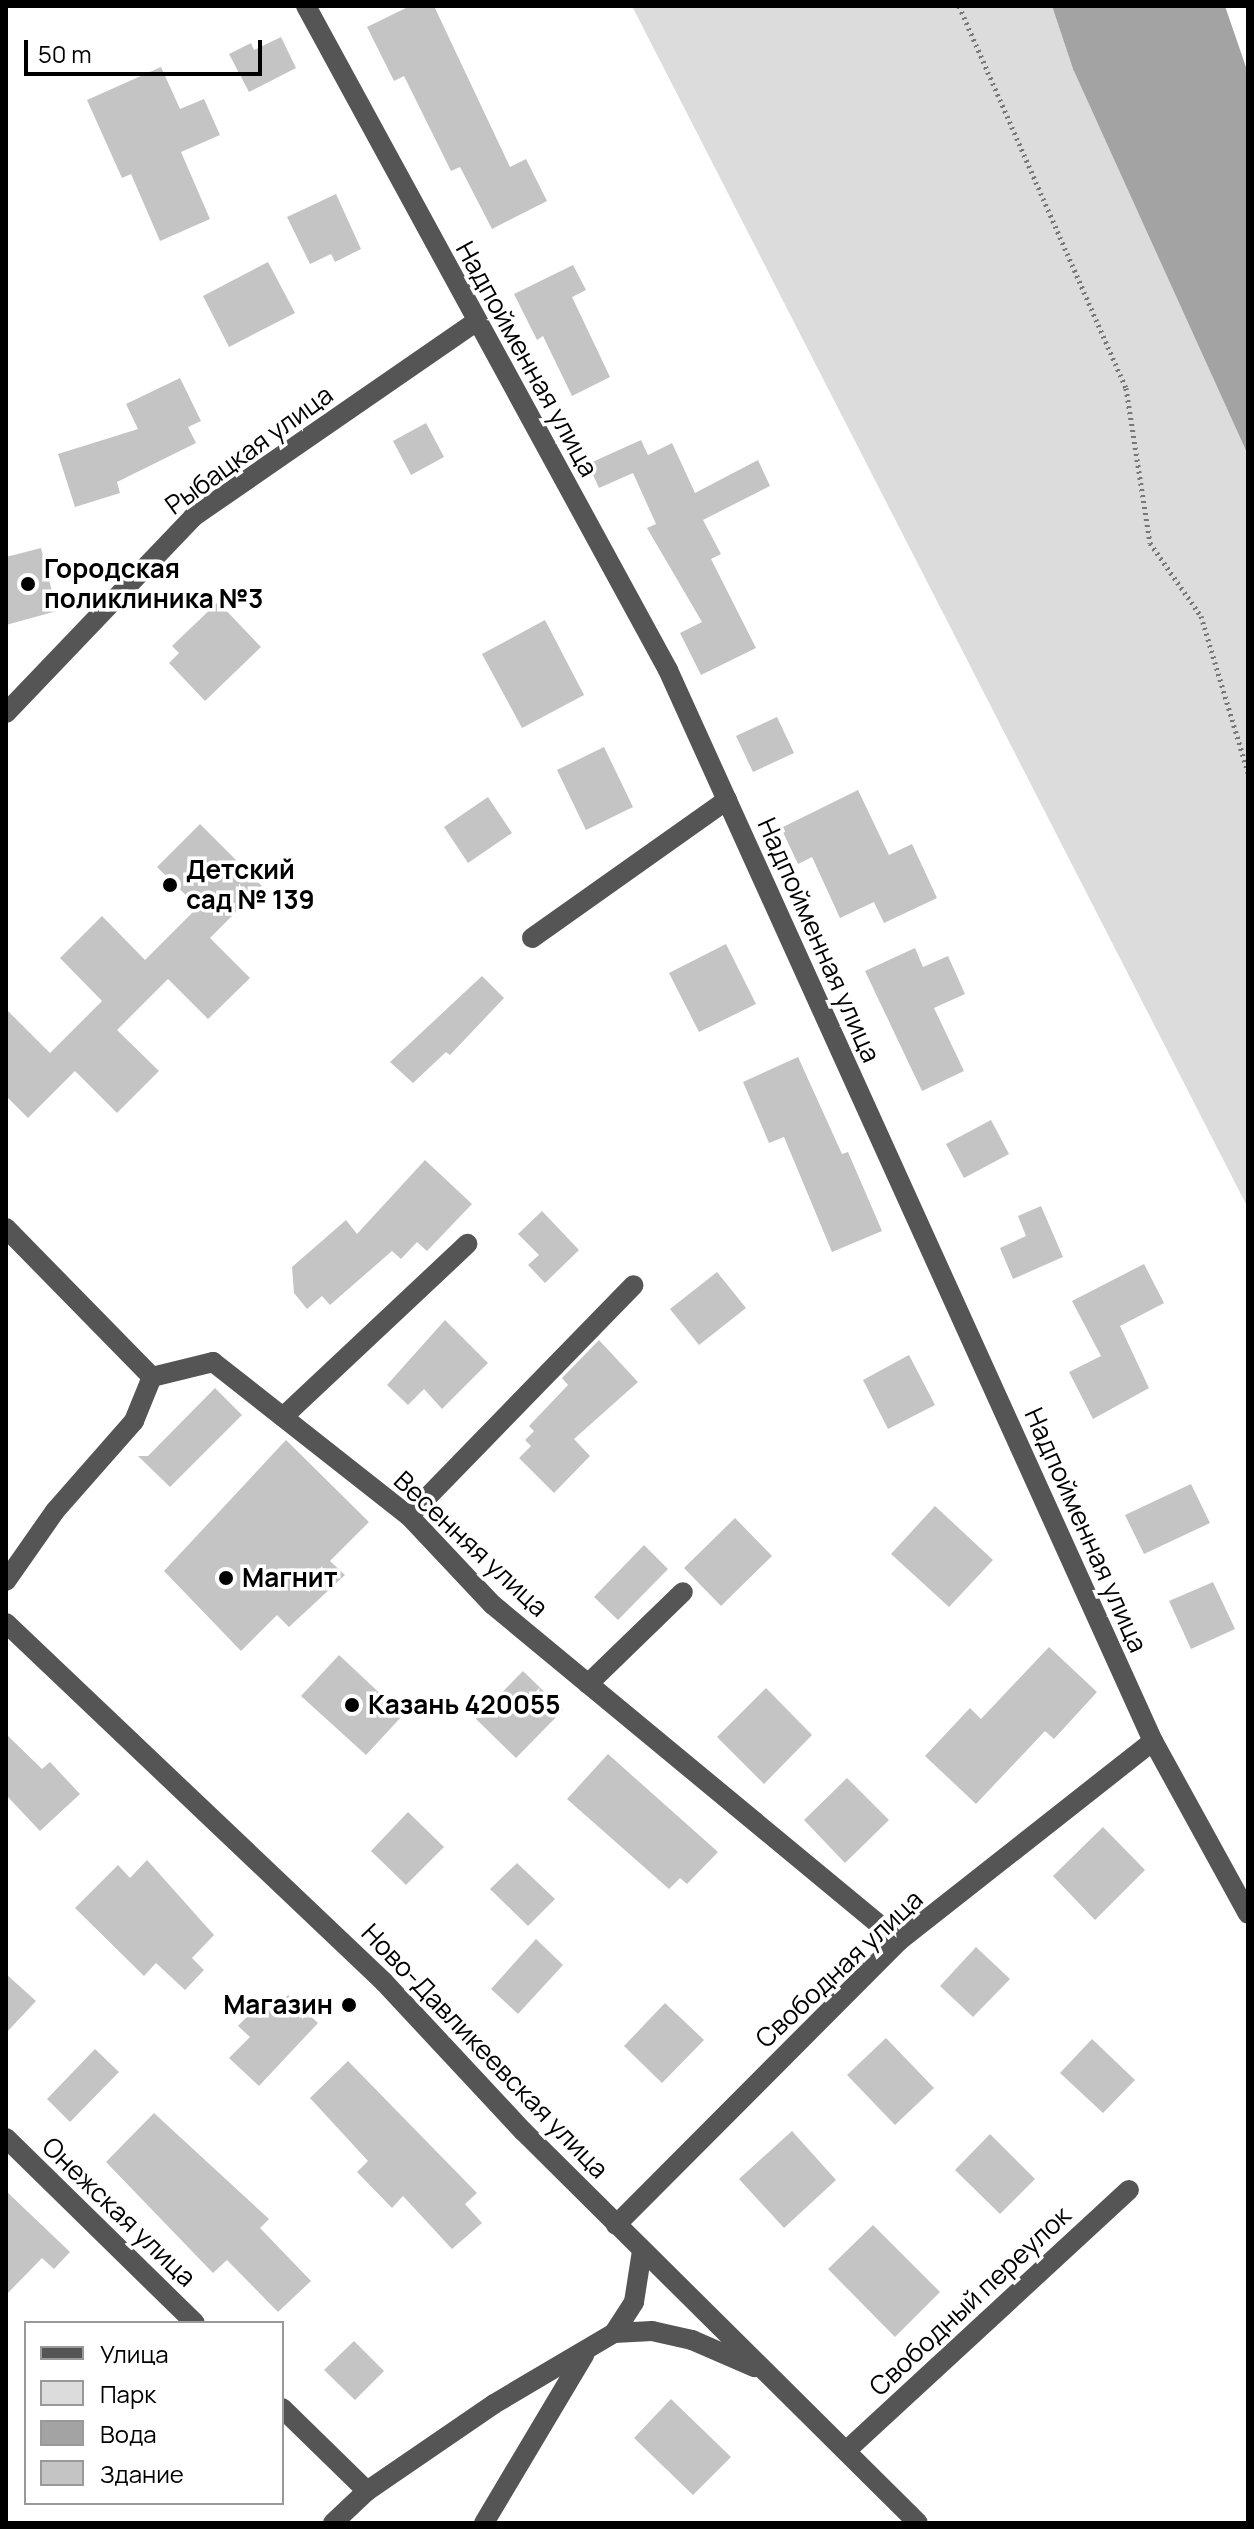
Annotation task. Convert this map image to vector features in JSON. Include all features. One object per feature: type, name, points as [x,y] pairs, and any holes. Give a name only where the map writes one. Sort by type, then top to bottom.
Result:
[{"type":"street","name":"Надпойменная улица","points":[[306,6],[668,670],[1153,1741],[1248,1914]]},
{"type":"street","name":"Рыбацкая улица","points":[[6,713],[193,517],[477,321]]},
{"type":"street","points":[[532,938],[727,800]]},
{"type":"street","points":[[6,1228],[152,1377],[134,1421],[55,1511],[6,1581]]},
{"type":"street","points":[[283,1417],[467,1244]]},
{"type":"street","points":[[409,1516],[634,1285]]},
{"type":"street","name":"Весенняя улица","points":[[152,1377],[213,1362],[409,1516],[493,1605],[899,1941]]},
{"type":"street","points":[[588,1684],[683,1592]]},
{"type":"street","name":"Ново-Давликеевская улица","points":[[6,1623],[173,1776],[384,1982],[616,2225],[918,2523]]},
{"type":"street","name":"Свободная улица","points":[[616,2225],[899,1941],[1153,1741]]},
{"type":"street","name":"Онежская улица","points":[[6,2138],[193,2321]]},
{"type":"street","name":"Свободный переулок","points":[[846,2451],[1129,2190]]},
{"type":"street","points":[[333,2523],[367,2491],[494,2404],[584,2355],[614,2333],[634,2302],[642,2251]]},
{"type":"street","points":[[614,2333],[652,2331],[692,2340],[765,2372]]},
{"type":"street","points":[[484,2523],[584,2355]]},
{"type":"street","points":[[284,2410],[367,2491]]},
{"type":"path","points":[[959,6],[1126,388],[1150,543],[1201,616],[1248,773]]},
{"type":"green space","points":[[632,6],[1052,6],[1073,69],[1248,455],[1248,1208]]},
{"type":"water","points":[[1052,6],[1225,6],[1248,73],[1248,455],[1073,69]]},
{"type":"building","points":[[410,6],[434,6],[510,167],[526,159],[547,201],[492,229],[460,167],[451,171],[404,76],[394,81],[367,27]]},
{"type":"building","points":[[281,37],[296,68],[249,92],[229,54],[251,43],[254,50]]},
{"type":"building","points":[[161,67],[180,109],[204,99],[220,135],[181,152],[210,219],[160,241],[131,174],[122,178],[87,100]]},
{"type":"building","points":[[336,194],[361,249],[335,262],[331,254],[310,264],[287,217]]},
{"type":"building","points":[[268,262],[295,313],[229,347],[203,296]]},
{"type":"building","points":[[573,265],[586,290],[572,297],[610,377],[572,396],[543,336],[537,340],[514,294]]},
{"type":"building","points":[[180,378],[201,421],[188,427],[196,443],[117,482],[120,493],[75,507],[58,454],[138,429],[126,404]]},
{"type":"building","points":[[426,423],[444,457],[411,475],[393,441]]},
{"type":"building","points":[[641,440],[648,455],[672,443],[695,493],[758,460],[770,486],[703,520],[721,554],[711,559],[756,648],[701,675],[680,633],[702,622],[647,528],[656,524],[633,473],[599,488],[588,464]]},
{"type":"building","name":"Городская поликлиника №3","points":[[41,548],[57,611],[6,625],[6,557]]},
{"type":"building","points":[[218,602],[261,647],[205,701],[169,663],[179,653],[172,646]]},
{"type":"building","points":[[545,620],[584,695],[522,728],[482,654]]},
{"type":"building","points":[[777,717],[794,753],[753,772],[736,736]]},
{"type":"building","points":[[604,747],[633,807],[586,830],[557,770]]},
{"type":"building","points":[[858,790],[889,855],[912,844],[937,898],[884,923],[874,902],[840,918],[812,857],[798,864],[781,828]]},
{"type":"building","points":[[488,797],[512,833],[468,863],[444,827]]},
{"type":"building","points":[[200,824],[262,886],[210,938],[250,978],[208,1019],[168,979],[117,1030],[159,1071],[117,1113],[75,1071],[28,1118],[6,1096],[6,1009],[50,1053],[102,1001],[60,958],[102,916],[145,960],[198,907],[157,867]]},
{"type":"building","points":[[726,944],[756,1004],[699,1032],[669,973]]},
{"type":"building","points":[[915,948],[923,967],[948,956],[965,994],[934,1008],[964,1071],[922,1091],[865,971]]},
{"type":"building","points":[[482,976],[504,998],[450,1055],[446,1052],[413,1083],[390,1062]]},
{"type":"building","points":[[798,1057],[842,1154],[848,1152],[882,1231],[832,1252],[784,1137],[769,1143],[743,1082]]},
{"type":"building","points":[[991,1120],[1009,1154],[964,1178],[946,1144]]},
{"type":"building","points":[[425,1160],[472,1204],[427,1251],[417,1242],[401,1259],[392,1251],[330,1305],[322,1296],[307,1309],[294,1293],[292,1267],[346,1220],[357,1234]]},
{"type":"building","points":[[1041,1206],[1063,1257],[1013,1279],[1000,1248],[1026,1236],[1018,1216]]},
{"type":"building","points":[[542,1211],[579,1250],[545,1283],[528,1265],[539,1255],[518,1234]]},
{"type":"building","points":[[1144,1264],[1164,1303],[1120,1326],[1149,1388],[1093,1419],[1069,1372],[1101,1356],[1072,1301]]},
{"type":"building","points":[[717,1272],[746,1308],[699,1345],[670,1309]]},
{"type":"building","points":[[445,1320],[488,1363],[442,1409],[424,1389],[408,1405],[387,1385]]},
{"type":"building","points":[[599,1340],[638,1382],[574,1439],[590,1456],[554,1493],[519,1458],[531,1446],[525,1440],[534,1431],[529,1426],[568,1385],[562,1378]]},
{"type":"building","points":[[909,1355],[935,1405],[888,1429],[863,1380]]},
{"type":"building","points":[[215,1388],[242,1415],[170,1487],[138,1456],[148,1456]]},
{"type":"building","points":[[286,1440],[369,1522],[330,1561],[345,1575],[289,1627],[277,1615],[241,1651],[164,1571]]},
{"type":"building","points":[[1191,1484],[1210,1523],[1144,1554],[1125,1515]]},
{"type":"building","points":[[935,1506],[993,1560],[949,1607],[891,1554]]},
{"type":"building","points":[[735,1518],[772,1556],[721,1606],[684,1568]]},
{"type":"building","points":[[644,1545],[668,1569],[618,1620],[594,1597]]},
{"type":"building","points":[[1213,1582],[1235,1629],[1191,1649],[1169,1601]]},
{"type":"building","points":[[1049,1647],[1097,1692],[1054,1739],[1045,1731],[976,1804],[925,1756],[970,1708],[981,1719]]},
{"type":"building","name":"Казань 420055","points":[[339,1655],[403,1715],[366,1755],[301,1696]]},
{"type":"building","points":[[523,1671],[563,1710],[516,1758],[476,1719]]},
{"type":"building","points":[[766,1688],[812,1735],[764,1784],[717,1737]]},
{"type":"building","points":[[6,1734],[42,1769],[50,1762],[80,1794],[40,1831],[6,1795]]},
{"type":"building","points":[[608,1754],[718,1852],[687,1884],[680,1878],[669,1889],[567,1799]]},
{"type":"building","points":[[847,1778],[889,1820],[845,1863],[804,1820]]},
{"type":"building","points":[[408,1812],[444,1847],[406,1885],[371,1851]]},
{"type":"building","points":[[1103,1827],[1145,1870],[1095,1920],[1053,1876]]},
{"type":"building","points":[[147,1860],[214,1935],[192,1958],[204,1970],[185,1990],[156,1963],[144,1976],[75,1908],[118,1865],[130,1878]]},
{"type":"building","points":[[517,1863],[555,1899],[528,1926],[490,1889]]},
{"type":"building","points":[[536,1939],[563,1965],[518,2014],[491,1989]]},
{"type":"building","points":[[976,1947],[1010,1979],[973,2017],[940,1986]]},
{"type":"building","points":[[6,1974],[36,2001],[6,2033]]},
{"type":"building","points":[[288,1995],[318,2023],[259,2086],[229,2058],[250,2037],[238,2026],[261,2002],[271,2012]]},
{"type":"building","points":[[665,2003],[704,2040],[662,2083],[624,2046]]},
{"type":"building","points":[[886,2038],[934,2088],[895,2125],[847,2075]]},
{"type":"building","points":[[1092,2039],[1135,2080],[1103,2113],[1060,2073]]},
{"type":"building","points":[[95,2049],[119,2072],[70,2122],[47,2099]]},
{"type":"building","points":[[348,2061],[477,2193],[465,2204],[482,2223],[452,2249],[403,2196],[392,2208],[357,2172],[368,2161],[310,2098]]},
{"type":"building","points":[[154,2113],[269,2219],[260,2228],[311,2281],[278,2312],[227,2260],[213,2273],[106,2162]]},
{"type":"building","points":[[792,2131],[836,2180],[784,2228],[739,2179]]},
{"type":"building","points":[[990,2134],[1035,2179],[1000,2214],[955,2170]]},
{"type":"building","points":[[6,2191],[70,2252],[54,2269],[42,2258],[6,2295]]},
{"type":"building","points":[[873,2225],[940,2292],[895,2337],[828,2269]]},
{"type":"building","points":[[354,2341],[384,2371],[355,2400],[324,2370]]},
{"type":"building","points":[[671,2399],[731,2457],[693,2495],[634,2438]]},
{"type":"place","name":"Городская поликлиника №3","points":[[28,584]]},
{"type":"place","name":"Детский сад № 139","points":[[170,885]]},
{"type":"place","name":"Магнит","points":[[226,1578]]},
{"type":"place","name":"Казань 420055","points":[[352,1705]]},
{"type":"place","name":"Магазин","points":[[349,2005]]}]
